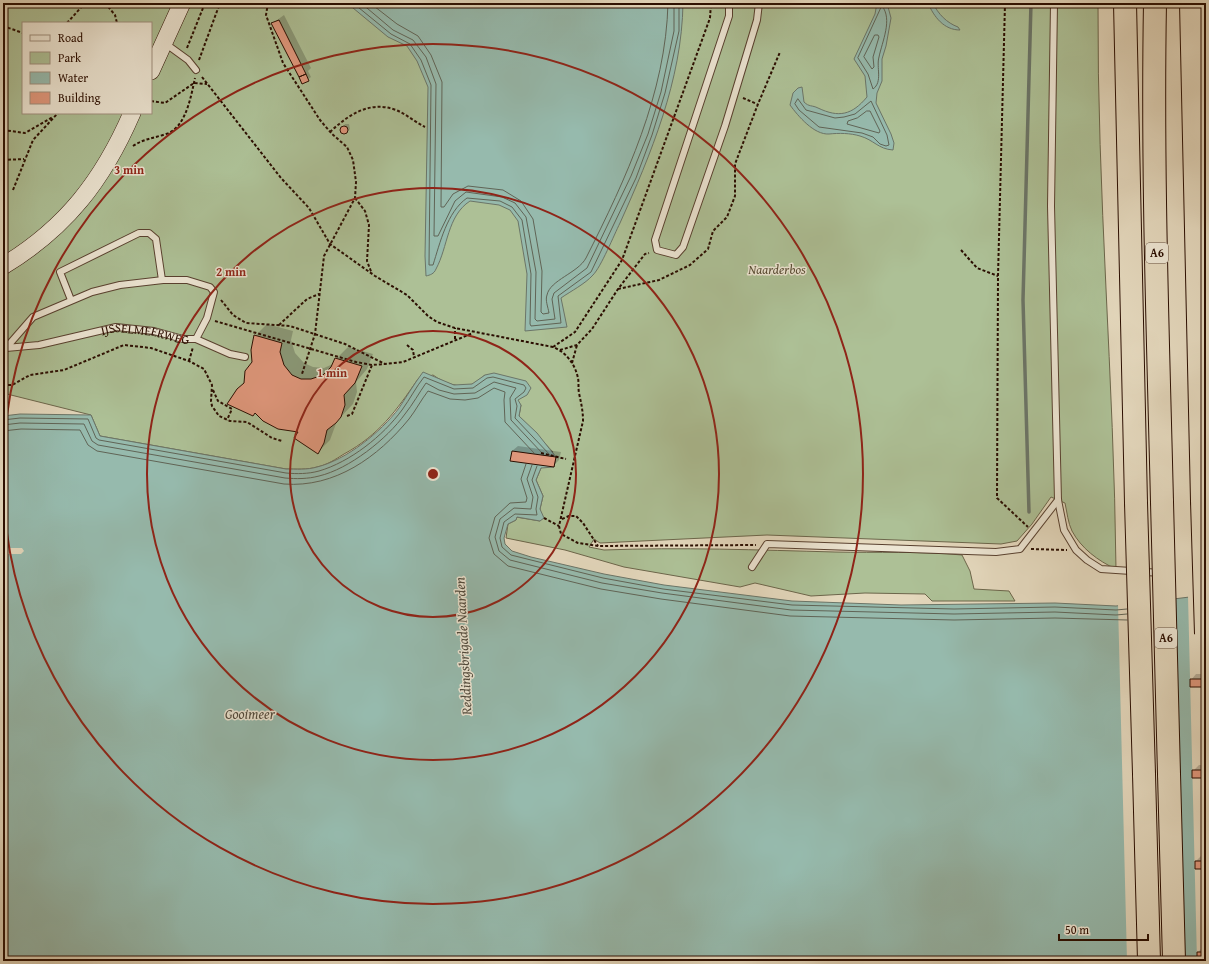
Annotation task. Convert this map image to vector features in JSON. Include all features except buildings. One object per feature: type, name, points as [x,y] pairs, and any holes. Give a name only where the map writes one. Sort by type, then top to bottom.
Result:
[{"type":"highway","name":"A6","points":[[1125,3],[1136,503],[1149,961]]},
{"type":"highway","name":"A6","points":[[1155,3],[1154,63],[1157,283],[1174,961]]},
{"type":"highway","points":[[1190,3],[1206,634]]},
{"type":"main road","points":[[152,69],[182,3]]},
{"type":"main road","points":[[3,266],[58,226],[83,199],[104,170],[132,114]]},
{"type":"lane","points":[[729,3],[729,16],[655,240],[658,250],[676,255],[683,247],[734,95],[757,20],[759,3]]},
{"type":"lane","points":[[1054,3],[1051,206],[1058,500],[1064,530],[1076,550],[1100,569],[1167,573]]},
{"type":"lane","points":[[164,42],[188,60],[196,70]]},
{"type":"lane","points":[[71,300],[60,272],[139,233],[149,233],[156,239],[162,280]]},
{"type":"lane","name":"IJSSELMEERWEG","points":[[162,280],[187,280],[210,287],[214,292],[207,318],[196,339],[183,339],[154,331],[116,327],[39,345],[5,348],[33,317],[71,300],[120,285],[162,280]]},
{"type":"lane","points":[[196,339],[230,354],[245,357]]},
{"type":"lane","points":[[752,567],[767,544],[996,552],[1020,548],[1058,500]]},
{"type":"path","points":[[68,22],[85,3]]},
{"type":"path","points":[[106,3],[115,15],[117,22]]},
{"type":"path","points":[[205,3],[186,53],[196,70],[281,178],[309,208],[330,244],[372,274],[407,295],[428,316],[437,322],[455,328],[560,350],[578,346]]},
{"type":"path","points":[[129,151],[141,141],[166,134],[177,128],[184,115],[194,83],[196,70],[220,3]]},
{"type":"path","points":[[268,3],[266,15],[283,63],[330,132],[347,147],[353,160],[356,182],[355,198],[324,256],[315,334],[302,374]]},
{"type":"path","points":[[553,348],[576,332],[622,260],[710,18],[711,3]]},
{"type":"path","points":[[1005,3],[998,276],[997,498],[1033,532]]},
{"type":"path","points":[[3,26],[22,33]]},
{"type":"path","points":[[618,289],[659,280],[690,265],[708,249],[713,231],[727,217],[735,196],[736,164],[758,104],[780,52]]},
{"type":"path","points":[[152,101],[165,103],[194,83],[207,84]]},
{"type":"path","points":[[734,95],[758,104]]},
{"type":"path","points":[[330,132],[344,119],[362,109],[378,106],[396,110],[425,127]]},
{"type":"path","points":[[3,130],[24,133],[57,114]]},
{"type":"path","points":[[13,190],[24,159],[33,140],[57,114]]},
{"type":"path","points":[[3,160],[24,159]]},
{"type":"path","points":[[355,198],[365,211],[369,225],[367,261],[372,274]]},
{"type":"path","points":[[572,363],[578,346],[592,329],[618,289],[645,254],[658,250]]},
{"type":"path","points":[[961,250],[977,268],[998,276]]},
{"type":"path","points":[[214,292],[233,314],[246,323],[290,326],[344,344],[385,364]]},
{"type":"path","points":[[279,325],[307,299],[320,294]]},
{"type":"path","points":[[207,318],[310,349],[372,365],[402,362],[474,332]]},
{"type":"path","points":[[455,328],[455,340]]},
{"type":"path","points":[[189,361],[196,339]]},
{"type":"path","points":[[3,385],[12,385],[30,375],[64,370],[124,345],[152,348],[189,361],[206,372],[211,380],[218,401],[232,409],[227,420]]},
{"type":"path","points":[[407,345],[413,350],[414,357]]},
{"type":"path","points":[[560,350],[572,363],[578,378],[578,392],[583,406],[583,421],[562,519],[559,526],[561,534],[578,543],[598,546],[767,544]]},
{"type":"path","points":[[347,416],[352,414],[372,365]]},
{"type":"path","points":[[213,389],[211,401],[212,406],[219,416],[227,420],[247,422],[272,438],[282,441]]},
{"type":"path","points":[[541,453],[566,459]]},
{"type":"path","points":[[562,519],[569,516],[576,516],[583,523],[598,546]]},
{"type":"path","points":[[544,518],[559,526]]},
{"type":"path","points":[[1020,548],[1076,550]]},
{"type":"green space","name":"Naarderbos","points":[[3,3],[1098,3],[1100,145],[1115,498],[1116,569],[1097,558],[1080,543],[1072,531],[1065,503],[1051,497],[1032,524],[1017,541],[1001,544],[767,535],[600,543],[594,539],[589,547],[604,550],[720,549],[962,555],[970,571],[974,589],[1009,591],[1015,601],[932,601],[925,594],[865,593],[811,596],[755,583],[740,587],[624,567],[565,550],[506,538],[508,524],[516,520],[516,517],[540,521],[540,509],[543,496],[536,480],[541,468],[553,452],[519,416],[521,405],[485,375],[473,384],[462,386],[447,383],[433,375],[418,379],[394,412],[367,439],[335,460],[313,468],[286,469],[100,436],[91,415],[3,393]]},
{"type":"water","points":[[347,3],[683,3],[677,60],[663,116],[632,197],[600,265],[590,278],[561,298],[567,327],[525,331],[527,274],[518,221],[510,210],[499,205],[470,201],[462,207],[452,223],[435,271],[426,276],[425,256],[428,87],[417,61],[407,46],[388,37]]},
{"type":"water","points":[[877,3],[887,3],[891,18],[882,59],[882,81],[877,93],[876,103],[891,134],[894,143],[893,150],[883,148],[865,138],[856,135],[829,134],[818,131],[807,124],[790,105],[793,93],[798,88],[802,87],[804,102],[806,104],[832,113],[839,114],[850,111],[856,108],[867,97],[865,76],[854,59],[875,14]]},
{"type":"water","points":[[928,3],[933,3],[943,18],[958,27],[960,30],[949,28],[940,22]]},
{"type":"water","name":"Gooimeer","points":[[423,372],[454,385],[472,384],[485,375],[494,373],[526,381],[531,388],[527,395],[518,400],[521,405],[519,416],[537,433],[556,457],[554,467],[541,468],[536,480],[543,496],[540,509],[544,518],[540,521],[517,517],[516,520],[508,524],[504,538],[505,544],[512,551],[531,557],[604,574],[664,585],[792,601],[901,605],[1055,603],[1116,606],[1206,595],[1206,961],[3,961],[3,416],[20,414],[91,415],[100,436],[286,469],[309,469],[340,458],[351,452],[373,435],[399,408]]},
{"type":"pier","points":[[3,548],[22,548],[24,551],[21,554],[3,554]]},
{"type":"pier","points":[[1206,593],[1206,961],[1197,961],[1188,596]]},
{"type":"pier","points":[[1174,597],[1184,961],[1127,961],[1118,604]]},
{"type":"waterway","points":[[1029,512],[1023,300],[1031,3]]},
{"type":"water label","name":"Reddingsbrigade Naarden","points":[[463,646]]}]
